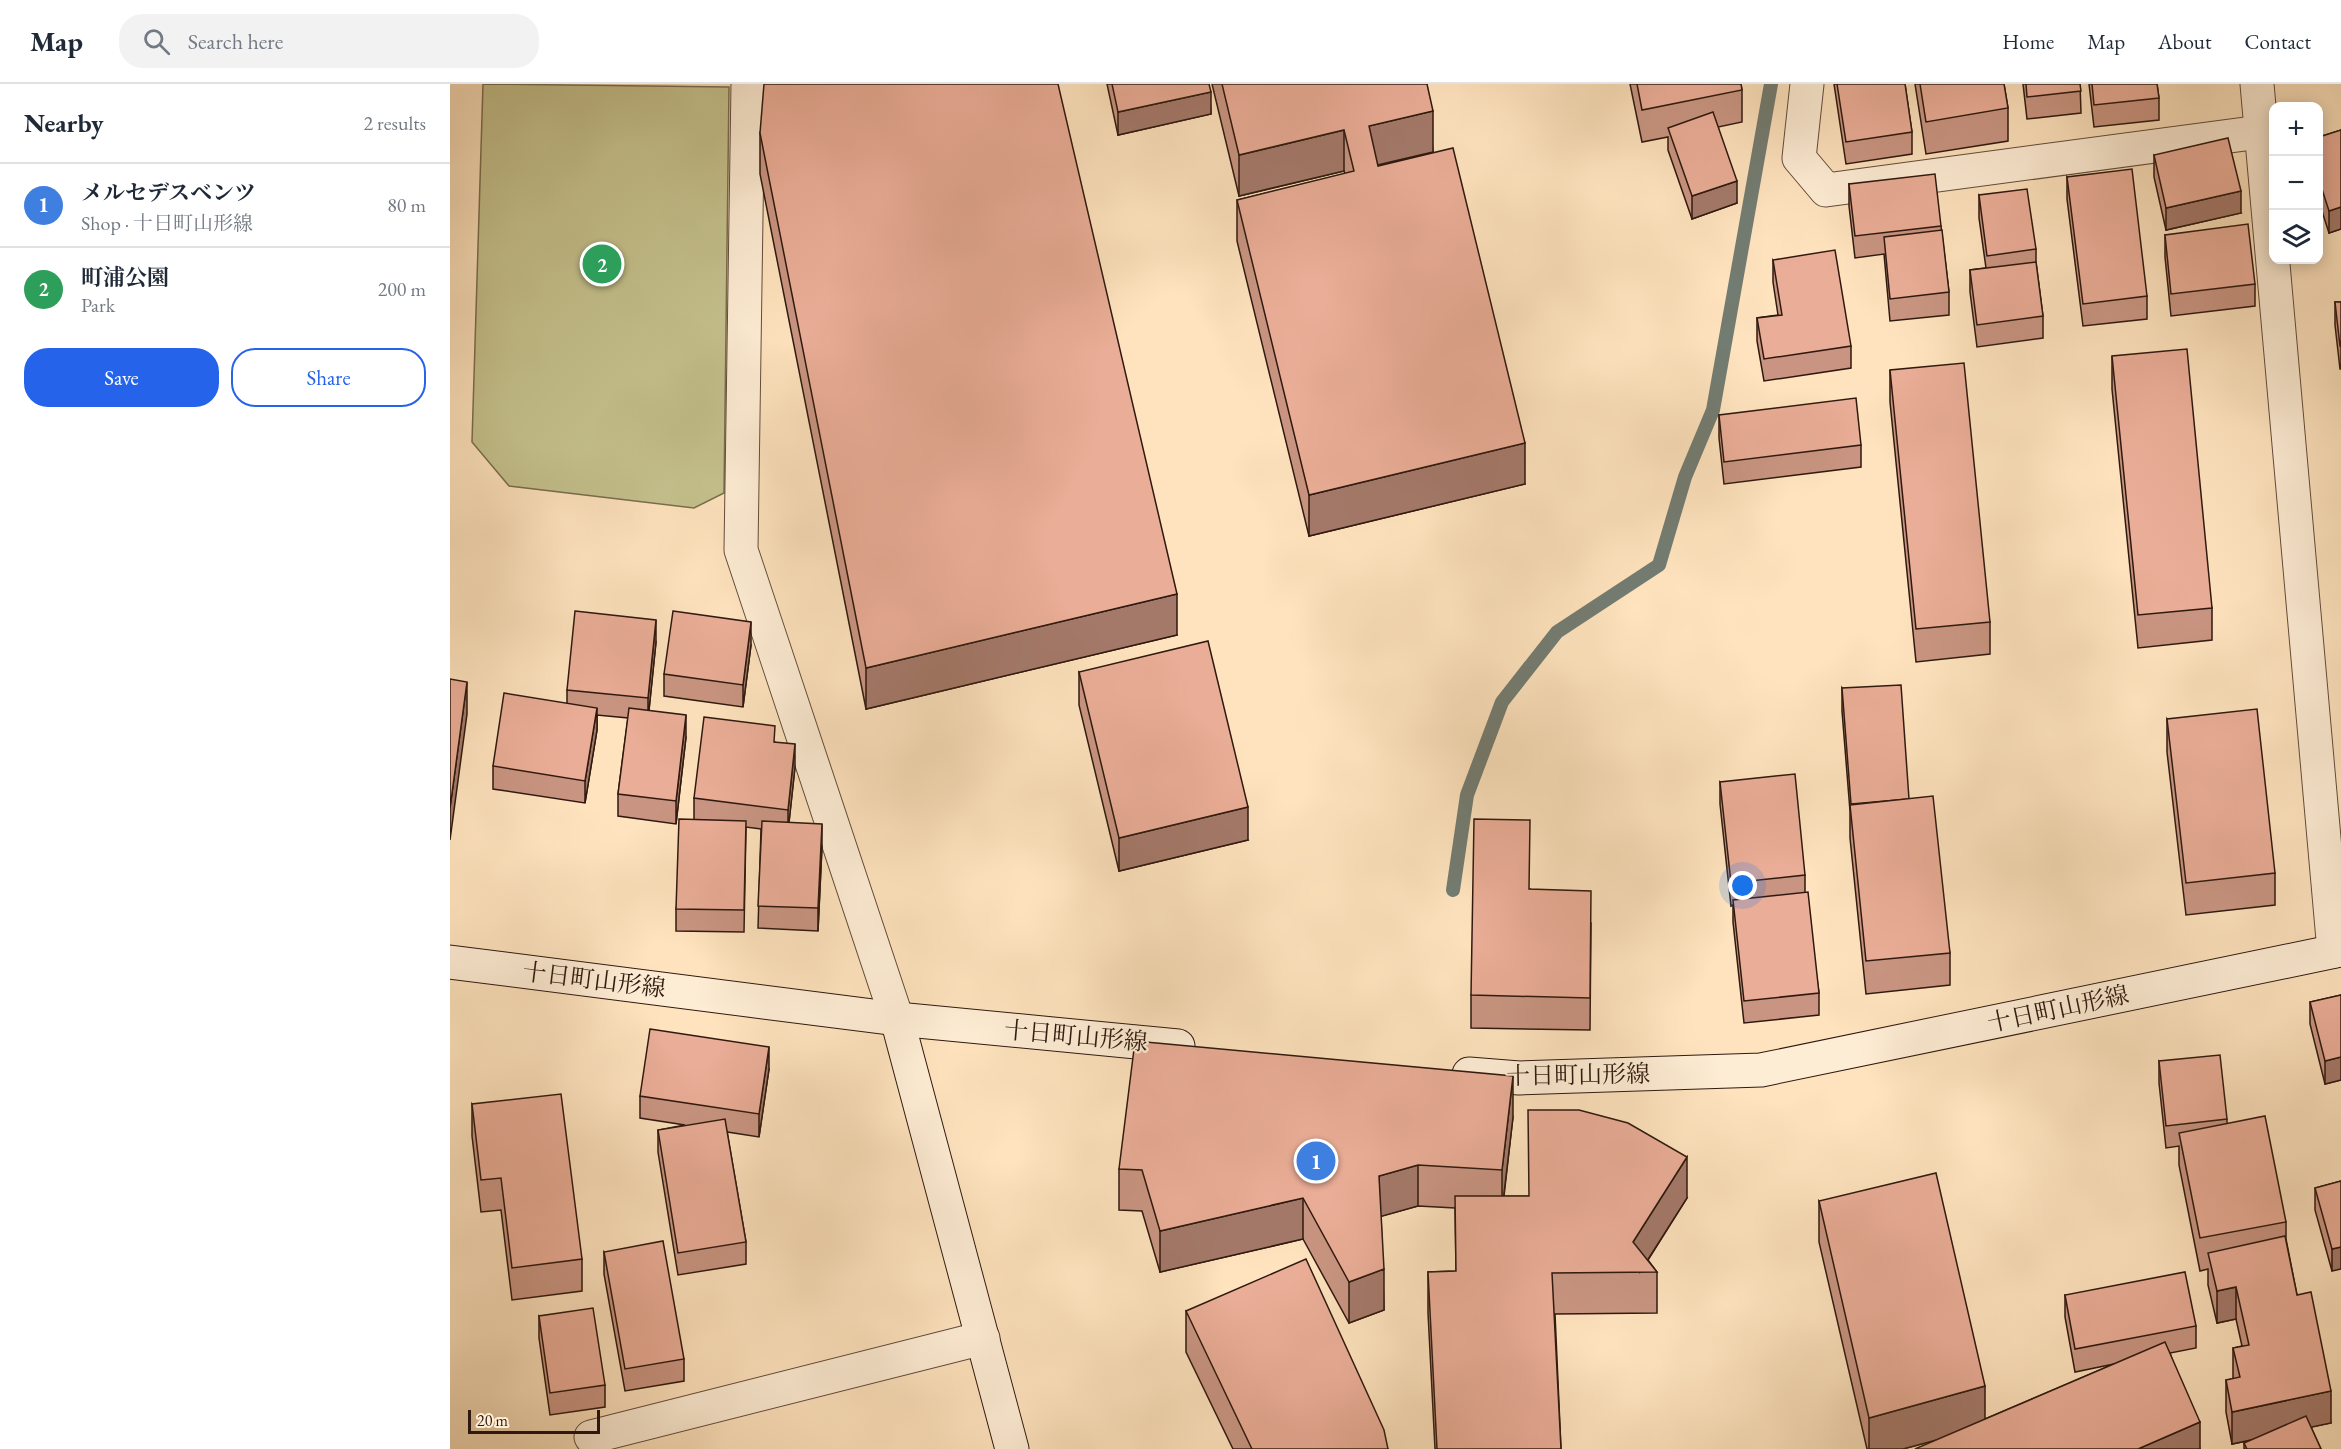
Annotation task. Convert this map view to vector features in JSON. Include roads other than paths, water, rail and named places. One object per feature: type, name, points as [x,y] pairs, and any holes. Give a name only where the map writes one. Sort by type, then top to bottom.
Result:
[{"type":"street","points":[[748,84],[741,550],[897,1019],[1012,1449]]},
{"type":"street","points":[[1807,84],[1799,158],[1826,190],[2260,132]]},
{"type":"street","points":[[2257,84],[2338,950]]},
{"type":"street","name":"十日町山形線","points":[[1437,1071],[1520,1078],[1761,1070],[2338,950]]},
{"type":"street","name":"十日町山形線","points":[[450,962],[897,1019],[1202,1048]]},
{"type":"street","points":[[591,1437],[983,1338]]},
{"type":"waterway","points":[[1453,890],[1467,795],[1502,702],[1557,632],[1659,565],[1685,477],[1713,410],[1771,84]]},
{"type":"place","name":"町浦公園","points":[[602,264]]},
{"type":"place","name":"メルセデスベンツ","points":[[1316,1161]]}]
